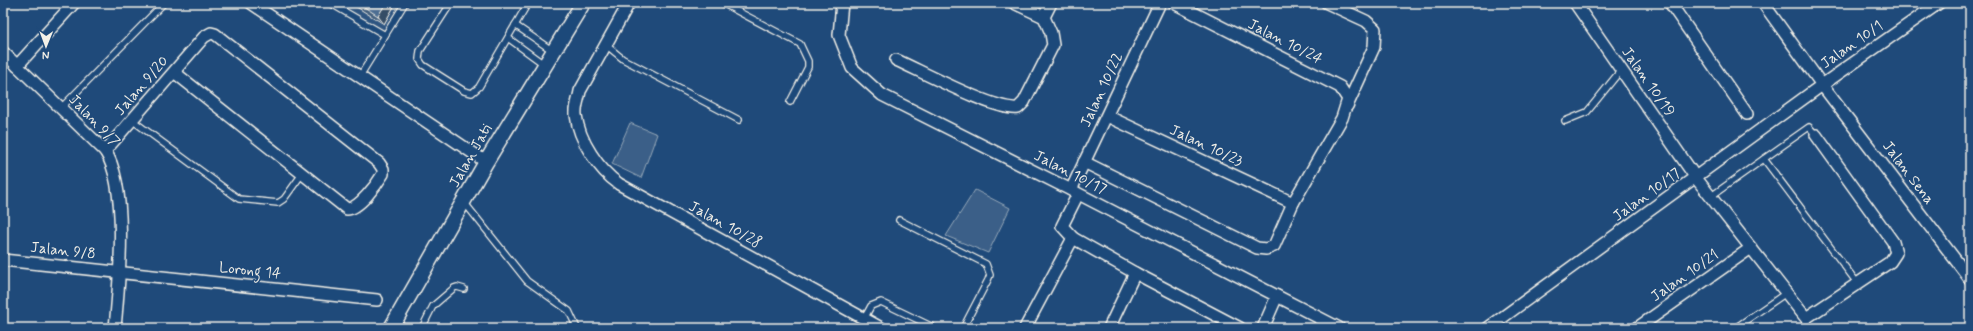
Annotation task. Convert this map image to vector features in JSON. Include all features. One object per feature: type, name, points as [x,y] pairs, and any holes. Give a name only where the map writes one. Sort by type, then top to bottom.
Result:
[{"type":"street","points":[[17,66],[74,3]]},
{"type":"street","points":[[252,3],[486,162]]},
{"type":"street","name":"Jalan Jati","points":[[391,328],[486,162],[583,3]]},
{"type":"street","points":[[606,45],[630,3]]},
{"type":"street","name":"Jalan 10/17","points":[[842,3],[839,36],[852,68],[882,95],[1075,192],[1339,328]]},
{"type":"street","points":[[896,60],[988,102],[1004,108],[1018,108],[1024,102],[1053,46],[1051,33],[1044,17],[1014,3]]},
{"type":"street","points":[[1044,17],[1051,3]]},
{"type":"street","name":"Jalan 10/22","points":[[1075,192],[1084,162],[1160,3]]},
{"type":"street","name":"Jalan 10/24","points":[[1174,3],[1340,87],[1348,99],[1346,107]]},
{"type":"street","points":[[1084,162],[1257,248],[1266,249],[1274,246],[1293,203],[1337,127],[1374,47],[1375,29],[1366,21],[1328,3]]},
{"type":"street","name":"Jalan 10/19","points":[[1575,3],[1696,178],[1806,318],[1858,284]]},
{"type":"street","points":[[1670,3],[1747,114]]},
{"type":"street","name":"Jalan Sena","points":[[1763,3],[1822,85],[1965,263],[1970,279]]},
{"type":"street","name":"Jalan 10/1","points":[[1822,85],[1939,3]]},
{"type":"street","name":"Jalan 9/20","points":[[105,151],[174,72],[211,33],[219,36],[379,163],[383,170],[381,177],[358,205],[351,209],[343,206],[302,174]]},
{"type":"street","name":"Jalan 10/28","points":[[606,45],[580,91],[576,114],[578,125],[597,163],[606,175],[619,184],[881,328]]},
{"type":"street","name":"Jalan 9/7","points":[[3,52],[105,151],[112,161],[118,193],[120,273],[115,328]]},
{"type":"street","points":[[174,72],[302,174]]},
{"type":"street","name":"Jalan 10/17","points":[[1488,328],[1822,85]]},
{"type":"street","name":"Jalan 10/23","points":[[1107,116],[1293,203]]},
{"type":"street","points":[[1816,135],[1896,247],[1896,253],[1890,262],[1858,284]]},
{"type":"street","points":[[1075,192],[1062,226],[1073,238],[1135,273],[1240,328]]},
{"type":"street","points":[[1025,328],[1073,238]]},
{"type":"street","name":"Jalan 10/21","points":[[1637,328],[1751,248]]},
{"type":"street","name":"Jalan 9/8","points":[[3,260],[120,273]]},
{"type":"street","name":"Lorong 14","points":[[120,273],[377,300]]},
{"type":"street","points":[[1109,328],[1135,273]]},
{"type":"street","points":[[1263,328],[1277,296]]},
{"type":"lane","points":[[61,108],[164,3]]},
{"type":"lane","points":[[330,3],[385,35]]},
{"type":"lane","points":[[360,76],[405,3]]},
{"type":"lane","points":[[452,3],[420,51],[419,59],[423,65],[464,91],[472,93],[478,88],[528,3]]},
{"type":"lane","points":[[722,3],[800,44],[808,61],[808,67],[790,102]]},
{"type":"lane","points":[[515,25],[554,52]]},
{"type":"lane","points":[[508,38],[545,65]]},
{"type":"lane","points":[[606,45],[623,59],[739,120]]},
{"type":"lane","points":[[1565,121],[1587,112],[1621,70]]},
{"type":"lane","points":[[132,120],[239,199],[278,203],[284,199],[302,174]]},
{"type":"lane","points":[[1710,197],[1809,127],[1816,135]]},
{"type":"lane","points":[[1764,159],[1858,284]]},
{"type":"lane","points":[[464,202],[527,281],[569,311],[577,328]]},
{"type":"lane","points":[[899,220],[986,264],[990,275],[963,328]]},
{"type":"lane","points":[[422,328],[434,304],[454,288],[457,287],[464,289]]},
{"type":"lane","points":[[1736,328],[1786,293]]},
{"type":"lane","points":[[864,319],[871,306],[881,302],[936,328]]},
{"type":"shaded area","points":[[325,3],[402,3],[382,36]]},
{"type":"shaded area","points":[[630,123],[657,134],[641,178],[612,164]]},
{"type":"shaded area","points":[[975,190],[1010,208],[988,253],[946,236]]},
{"type":"building","points":[[358,3],[386,3],[378,16]]}]
